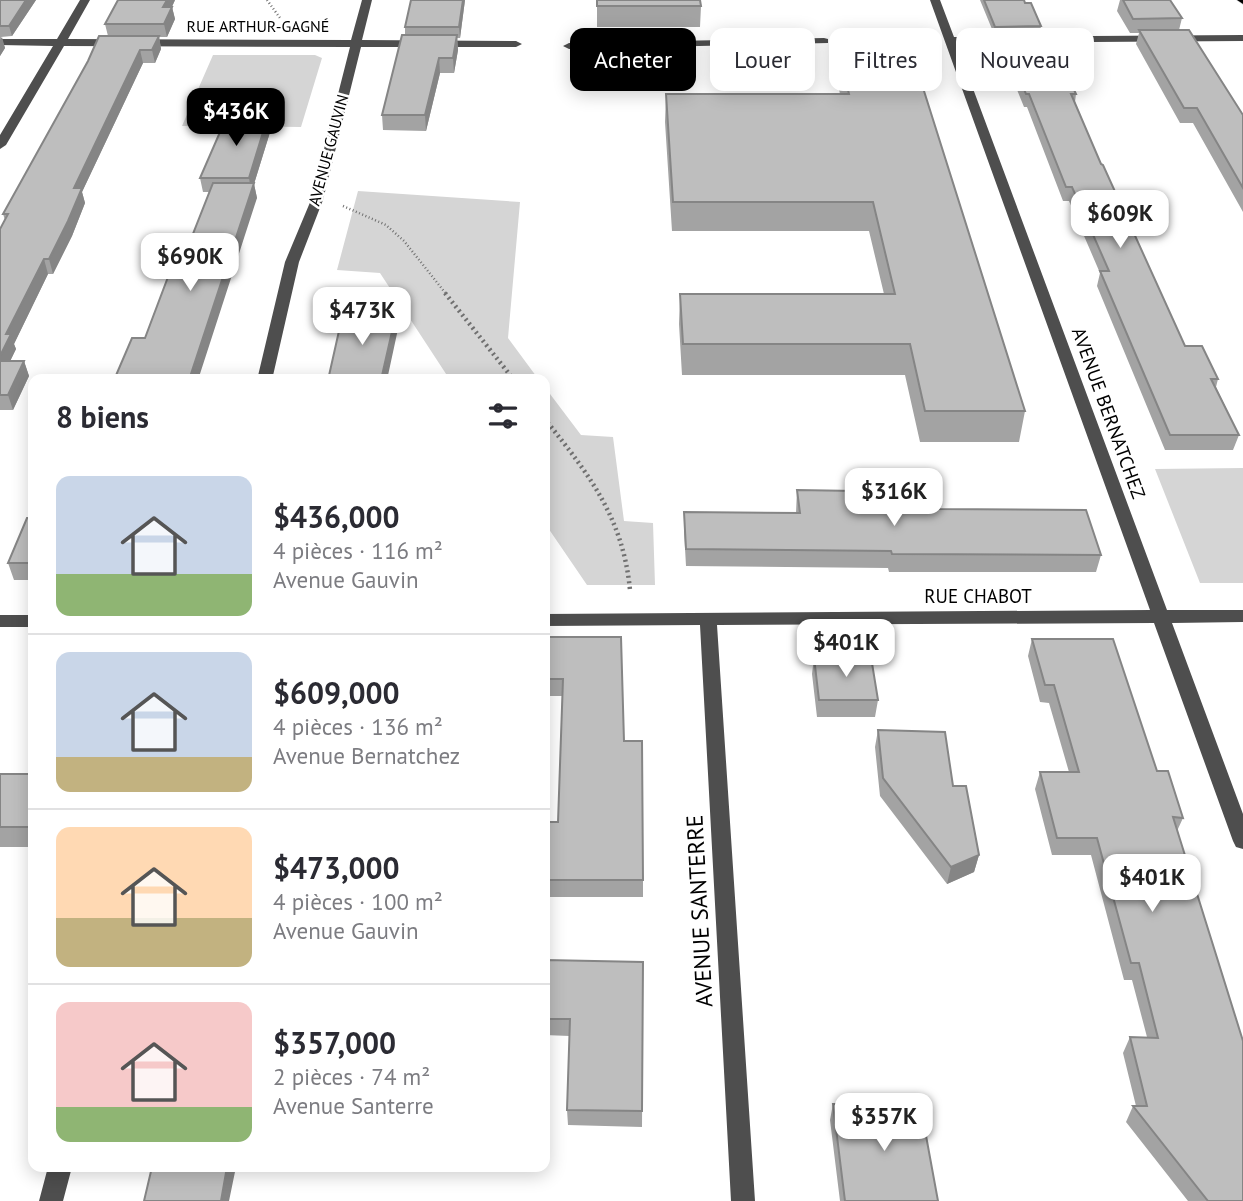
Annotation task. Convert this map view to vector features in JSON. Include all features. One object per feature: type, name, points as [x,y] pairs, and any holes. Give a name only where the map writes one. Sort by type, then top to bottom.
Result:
[{"type":"street","points":[[0,145],[85,0]]},
{"type":"street","name":"AVENUE GAUVIN","points":[[265,374],[292,262],[317,200],[366,0]]},
{"type":"street","name":"AVENUE BERNATCHEZ","points":[[935,0],[1243,841]]},
{"type":"street","points":[[949,40],[1243,38]]},
{"type":"street","points":[[569,46],[824,41]]},
{"type":"street","name":"RUE ARTHUR-GAGNÉ","points":[[0,42],[516,44]]},
{"type":"street","name":"RUE CHABOT","points":[[550,620],[1243,616]]},
{"type":"street","name":"AVENUE SANTERRE","points":[[708,617],[743,1201]]},
{"type":"street","points":[[0,621],[28,621]]},
{"type":"street","points":[[51,1201],[59,1172]]},
{"type":"path","points":[[317,200],[350,208],[372,218],[386,225],[404,240],[509,374]]},
{"type":"path","points":[[550,426],[586,471],[615,519],[629,563],[630,619]]},
{"type":"shaded area","points":[[213,55],[315,55],[322,58],[301,127],[182,126]]},
{"type":"shaded area","points":[[358,191],[520,202],[508,338],[535,374],[446,374],[380,273],[337,270]]},
{"type":"shaded area","points":[[550,394],[581,435],[613,437],[624,521],[653,523],[655,585],[587,585],[550,531]]},
{"type":"shaded area","points":[[1243,468],[1243,583],[1200,583],[1155,469]]},
{"type":"building","points":[[0,0],[26,0],[9,26],[0,26]]},
{"type":"building","points":[[118,0],[167,0],[163,7],[172,7],[164,24],[105,24]]},
{"type":"building","points":[[411,0],[463,0],[459,27],[405,27]]},
{"type":"building","points":[[597,0],[700,0],[701,6],[597,6]]},
{"type":"building","points":[[984,0],[1024,0],[1025,3],[1031,3],[1041,26],[995,27]]},
{"type":"building","points":[[1123,0],[1170,0],[1182,18],[1133,19]]},
{"type":"building","points":[[1139,30],[1189,30],[1243,115],[1243,188],[1197,108],[1184,108]]},
{"type":"building","points":[[402,35],[457,35],[453,58],[439,58],[425,115],[382,115]]},
{"type":"building","points":[[99,36],[159,36],[152,50],[140,50],[74,188],[82,188],[68,221],[49,259],[44,259],[6,334],[11,334],[0,356],[0,229],[8,214],[3,214],[88,61]]},
{"type":"building","points":[[848,91],[924,91],[1025,411],[925,411],[910,344],[683,344],[680,294],[895,294],[873,202],[673,202],[666,94],[849,94]]},
{"type":"building","points":[[1025,91],[1075,91],[1076,94],[1071,94],[1101,164],[1185,346],[1202,346],[1218,379],[1211,379],[1239,435],[1170,435],[1100,271],[1109,271],[1072,187],[1066,187],[1029,94]]},
{"type":"building","points":[[227,116],[268,116],[249,178],[200,178]]},
{"type":"building","points":[[213,183],[254,183],[191,374],[117,374],[132,338],[145,338],[168,277],[176,277]]},
{"type":"building","points":[[343,313],[396,314],[382,374],[329,374]]},
{"type":"building","points":[[0,361],[24,361],[8,395],[0,395]]},
{"type":"building","points":[[797,490],[855,491],[856,498],[933,498],[935,509],[1086,510],[1101,555],[686,549],[684,512],[800,513]]},
{"type":"building","points":[[27,518],[28,518],[28,563],[8,563]]},
{"type":"building","points":[[550,637],[621,637],[624,741],[642,741],[643,880],[550,880],[550,822],[558,822],[563,679],[550,679]]},
{"type":"building","points":[[1032,639],[1113,639],[1157,771],[1168,771],[1183,818],[1173,817],[1243,1041],[1243,1201],[1208,1201],[1133,1106],[1147,1106],[1130,1037],[1158,1038],[1139,963],[1131,963],[1097,838],[1057,838],[1040,772],[1079,772],[1054,685],[1045,685]]},
{"type":"building","points":[[814,657],[871,657],[878,700],[819,700]]},
{"type":"building","points":[[878,730],[945,732],[953,786],[966,786],[979,855],[951,867],[883,778]]},
{"type":"building","points":[[0,774],[28,774],[28,827],[0,827]]},
{"type":"building","points":[[550,960],[643,962],[642,1111],[567,1110],[570,1019],[550,1019]]},
{"type":"building","points":[[920,1103],[938,1201],[845,1201],[833,1104]]},
{"type":"building","points":[[151,1172],[226,1172],[221,1201],[144,1201]]}]
